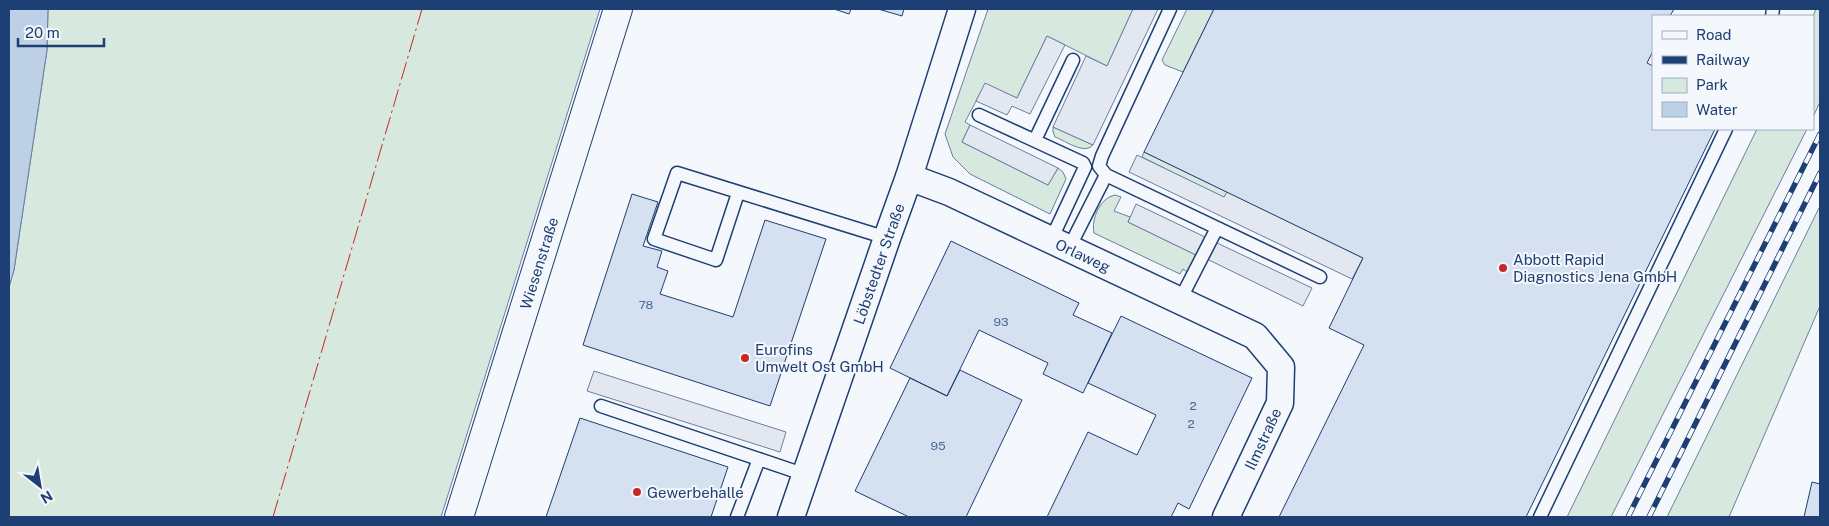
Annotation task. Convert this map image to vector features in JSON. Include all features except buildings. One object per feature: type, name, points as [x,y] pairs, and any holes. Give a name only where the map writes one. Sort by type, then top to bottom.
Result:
[{"type":"street","name":"Wiesenstraße","points":[[459,517],[618,9]]},
{"type":"street","name":"Löbstedter Straße","points":[[791,517],[887,238],[910,177],[962,9]]},
{"type":"street","name":"Orlaweg","points":[[910,177],[949,192],[1256,336]]},
{"type":"street","name":"Ilmstraße","points":[[1226,517],[1280,403],[1281,367],[1256,336]]},
{"type":"lane","points":[[1060,244],[1103,170],[1102,156],[1170,9]]},
{"type":"lane","points":[[1035,140],[1073,60]]},
{"type":"lane","points":[[979,115],[1083,162],[1085,167],[1060,244]]},
{"type":"lane","points":[[1540,517],[1726,130]]},
{"type":"lane","points":[[1085,167],[1103,170],[1217,228],[1320,277]]},
{"type":"lane","points":[[738,193],[716,260],[654,240],[677,173],[887,238]]},
{"type":"lane","points":[[1180,300],[1217,228]]},
{"type":"lane","points":[[601,406],[806,475]]},
{"type":"lane","points":[[738,517],[759,459]]},
{"type":"green space","points":[[48,9],[600,9],[441,517],[9,517],[9,287],[14,270],[47,50]]},
{"type":"green space","points":[[988,9],[1133,9],[1107,66],[1047,36],[1017,98],[985,84],[965,122],[970,125],[962,142],[1048,185],[1058,168],[1063,172],[1066,179],[1050,214],[970,174],[953,157],[945,134]]},
{"type":"green space","points":[[1187,9],[1214,9],[1183,72],[1165,65],[1162,60]]},
{"type":"green space","points":[[1816,9],[1820,9],[1820,102],[1814,115],[1814,15]]},
{"type":"green space","points":[[1053,127],[1093,145],[1085,149],[1069,144],[1055,137]]},
{"type":"green space","points":[[1757,130],[1806,130],[1611,517],[1567,517]]},
{"type":"green space","points":[[1144,152],[1227,192],[1224,198],[1142,157]]},
{"type":"green space","points":[[1115,195],[1121,197],[1114,211],[1130,217],[1128,222],[1196,255],[1187,272],[1183,269],[1180,274],[1094,233],[1093,227],[1098,210],[1105,200]]},
{"type":"green space","points":[[1820,206],[1820,306],[1729,517],[1667,517]]},
{"type":"shaded area","points":[[1133,9],[1158,9],[1093,145],[1053,127],[1086,56],[1107,66]]},
{"type":"shaded area","points":[[1047,36],[1065,45],[1030,114],[1012,106],[1007,115],[976,101],[985,83],[1017,98]]},
{"type":"shaded area","points":[[970,125],[1058,168],[1048,185],[962,142]]},
{"type":"shaded area","points":[[1137,155],[1224,197],[1227,192],[1363,258],[1352,279],[1129,172]]},
{"type":"shaded area","points":[[1136,204],[1205,237],[1196,255],[1128,222]]},
{"type":"shaded area","points":[[1215,242],[1312,288],[1303,306],[1207,259]]},
{"type":"shaded area","points":[[594,371],[786,432],[780,452],[587,391]]},
{"type":"water","points":[[9,9],[48,9],[47,50],[14,270],[9,287]]},
{"type":"railway","points":[[1628,517],[1820,134]]},
{"type":"railway","points":[[1649,517],[1820,173]]},
{"type":"power","points":[[273,517],[422,9]]},
{"type":"place","name":"Abbott Rapid Diagnostics Jena GmbH","points":[[1503,268]]},
{"type":"place","name":"Eurofins Umwelt Ost GmbH","points":[[745,358]]},
{"type":"place","name":"Gewerbehalle","points":[[637,492]]}]
